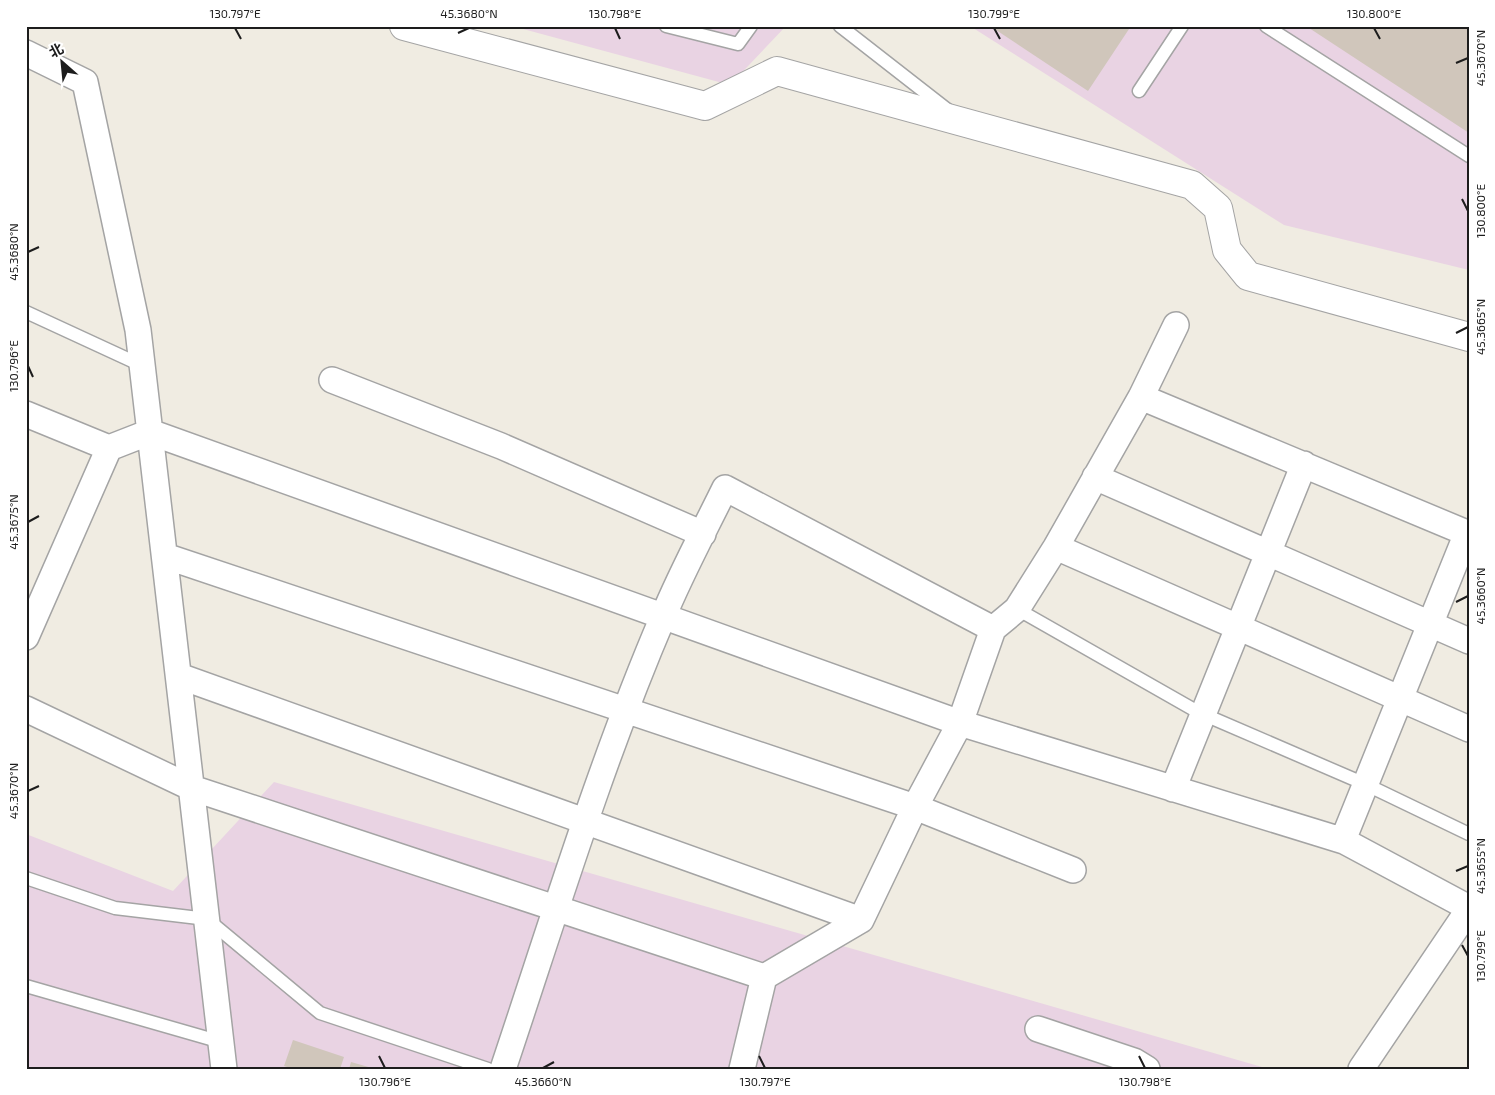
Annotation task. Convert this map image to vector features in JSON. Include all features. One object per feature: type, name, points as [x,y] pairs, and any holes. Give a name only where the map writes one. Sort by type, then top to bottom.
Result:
[{"type":"street","points":[[404,26],[705,106],[777,71],[1192,185],[1218,208],[1227,250],[1248,276],[1469,337]]},
{"type":"street","points":[[26,53],[85,82],[134,311],[143,366],[224,1069]]},
{"type":"street","points":[[742,1069],[764,977],[861,920],[916,806],[960,723],[993,629],[1017,609],[1056,547],[1141,396],[1176,325]]},
{"type":"street","points":[[332,380],[501,446],[703,534]]},
{"type":"street","points":[[1141,396],[1468,533],[1343,840]]},
{"type":"street","points":[[26,414],[108,448],[150,432],[960,723],[1343,840],[1469,908],[1361,1069]]},
{"type":"street","points":[[26,637],[108,448]]},
{"type":"street","points":[[1173,789],[1304,464]]},
{"type":"street","points":[[1094,477],[1469,641]]},
{"type":"street","points":[[503,1069],[557,909],[584,821],[626,710],[663,616],[725,488],[993,629]]},
{"type":"street","points":[[1056,547],[1469,729]]},
{"type":"street","points":[[165,556],[916,806],[1072,870]]},
{"type":"street","points":[[179,676],[861,920]]},
{"type":"street","points":[[26,709],[192,788],[764,977]]},
{"type":"street","points":[[1038,1029],[1134,1061],[1147,1069]]},
{"type":"lane","points":[[666,26],[738,44],[751,26]]},
{"type":"lane","points":[[840,26],[963,122]]},
{"type":"lane","points":[[1139,91],[1182,26]]},
{"type":"lane","points":[[1266,26],[1469,156]]},
{"type":"lane","points":[[26,312],[143,366]]},
{"type":"lane","points":[[1017,609],[1204,715],[1365,784],[1469,834]]},
{"type":"lane","points":[[26,878],[116,908],[207,919],[320,1012],[488,1069]]},
{"type":"lane","points":[[26,986],[221,1042]]},
{"type":"shaded area","points":[[512,26],[786,26],[730,85]]},
{"type":"shaded area","points":[[970,26],[1469,26],[1469,270],[1284,225]]},
{"type":"shaded area","points":[[274,782],[1269,1069],[26,1069],[26,834],[173,891]]},
{"type":"building","points":[[990,26],[1131,26],[1088,91]]},
{"type":"building","points":[[1306,26],[1469,26],[1469,133]]},
{"type":"building","points":[[293,1040],[344,1057],[340,1069],[293,1069],[284,1066]]},
{"type":"building","points":[[351,1062],[372,1068],[372,1069],[349,1069]]}]
